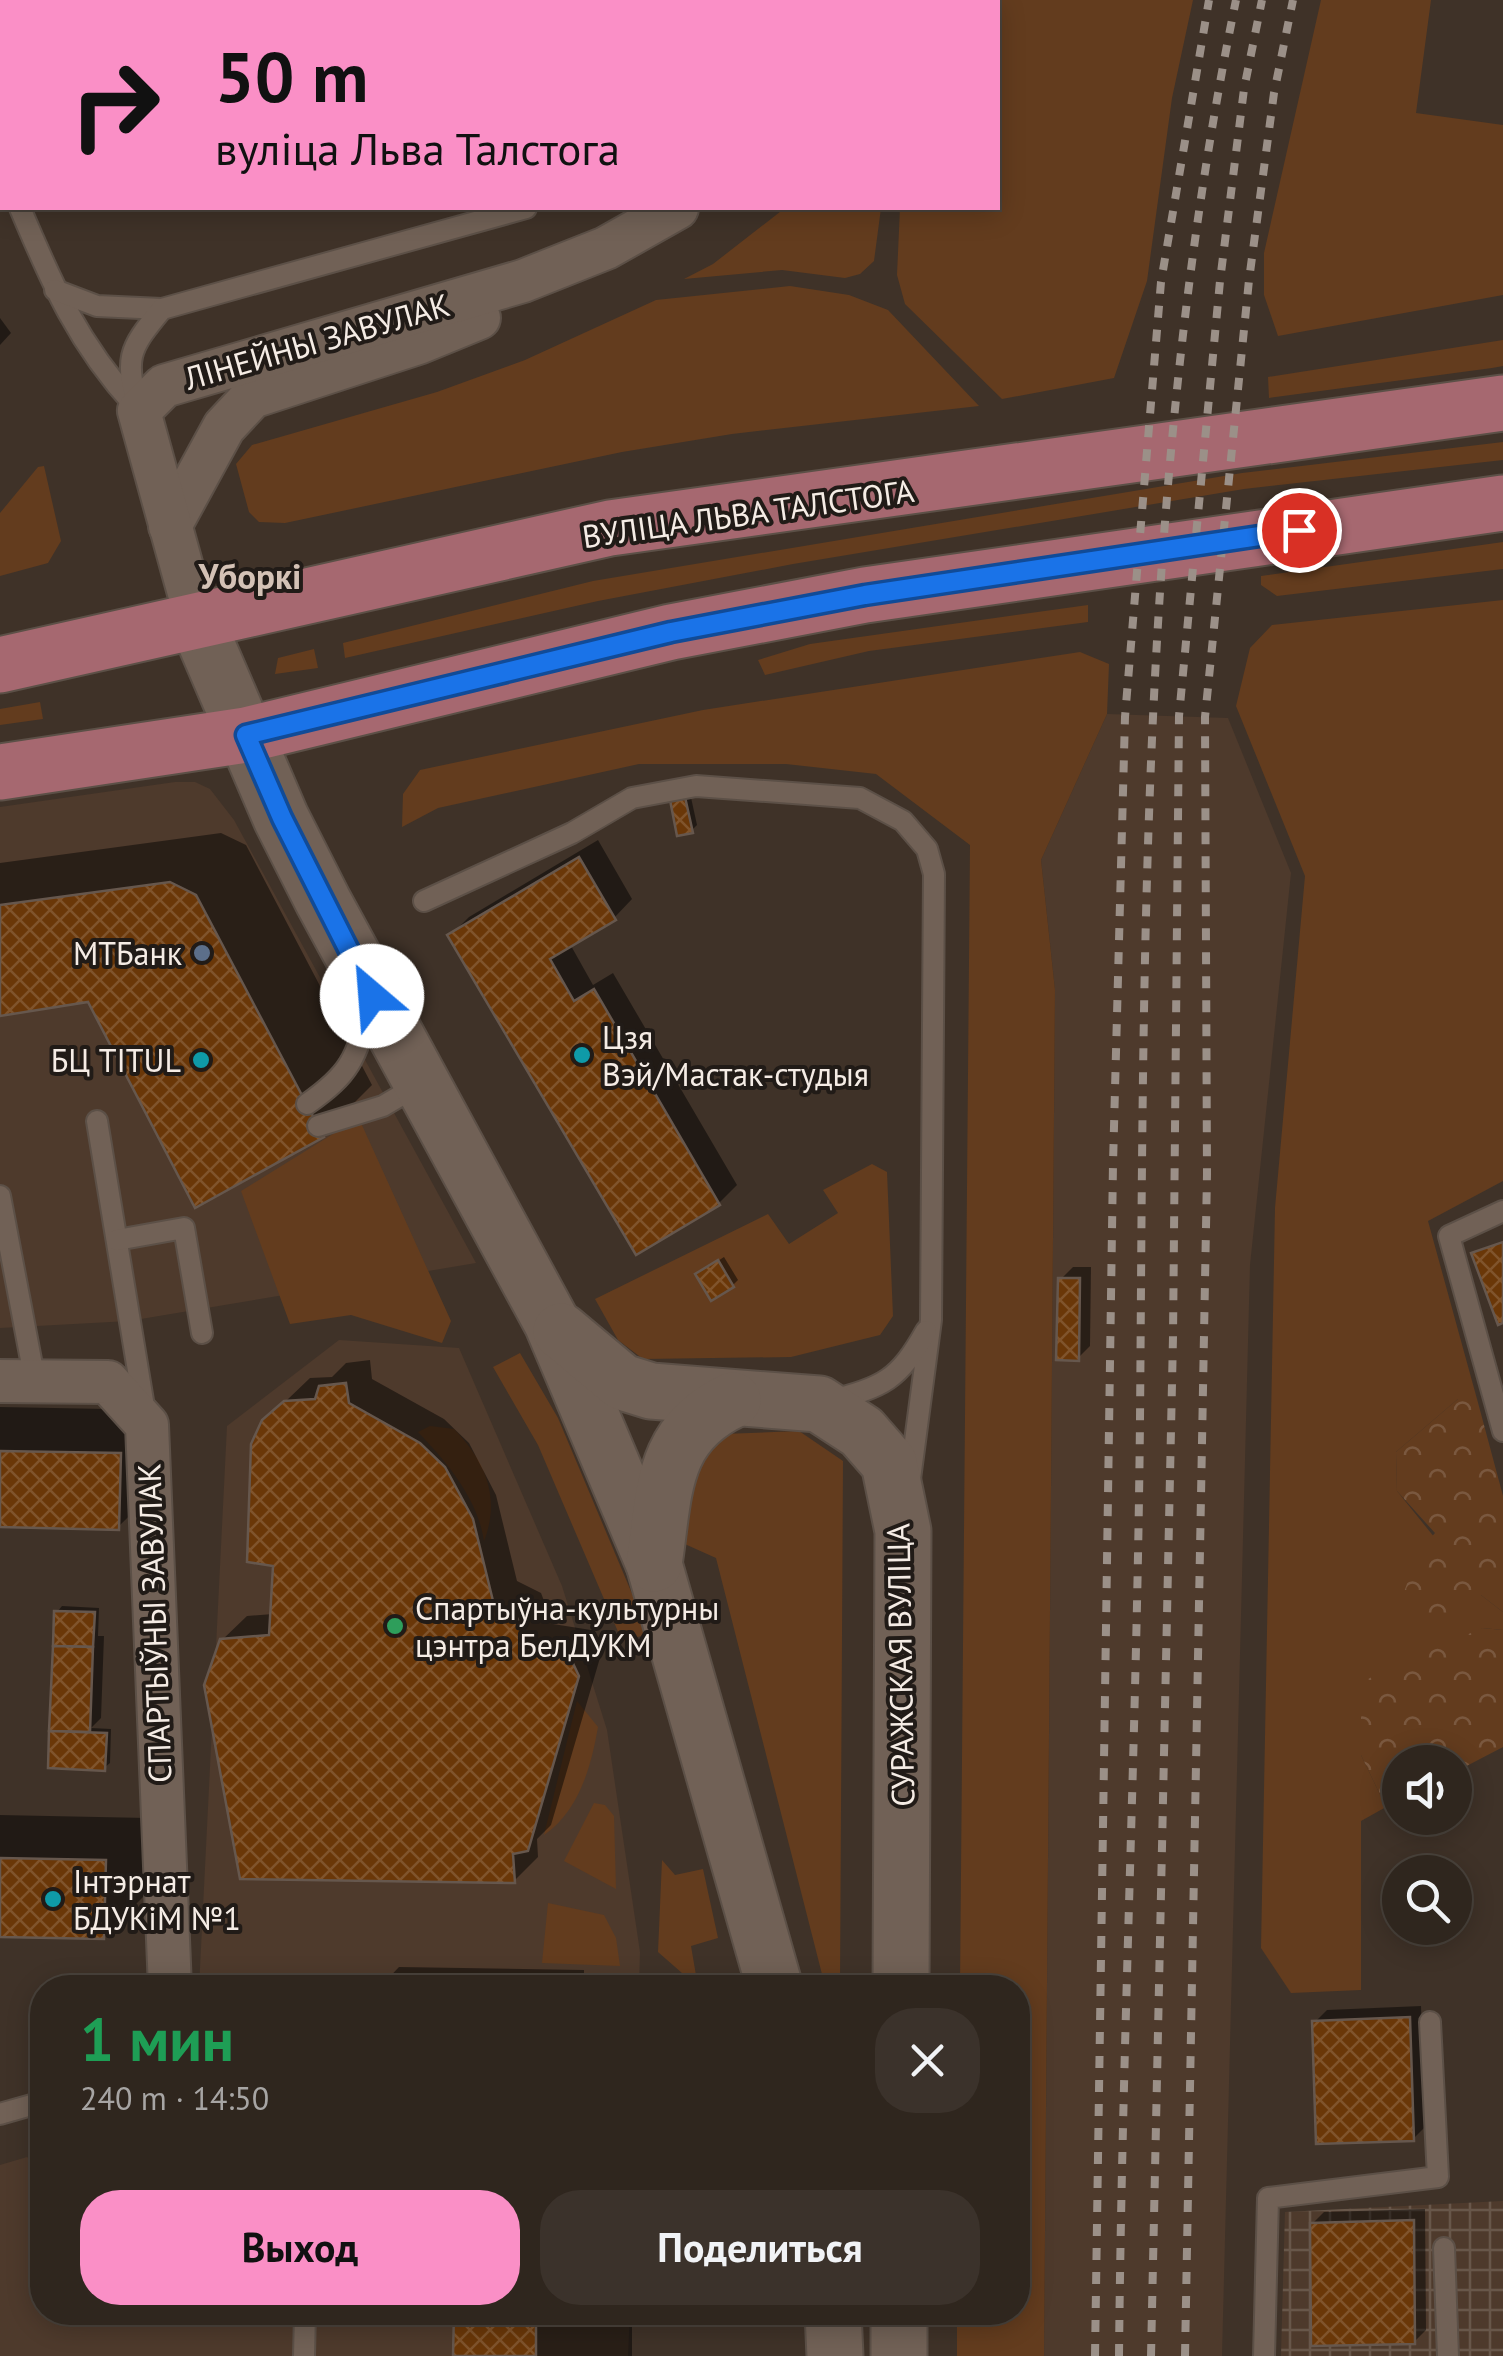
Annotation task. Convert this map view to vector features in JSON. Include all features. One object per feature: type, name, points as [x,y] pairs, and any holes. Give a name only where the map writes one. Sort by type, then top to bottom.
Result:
[{"type":"main road","name":"ВУЛІЦА ЛЬВА ТАЛСТОГА","points":[[0,665],[610,528],[933,486],[1503,403]]},
{"type":"main road","points":[[0,772],[246,735],[671,632],[846,598],[1503,503]]},
{"type":"main road","points":[[196,622],[282,818],[372,996],[423,1082],[552,1323],[654,1564],[770,1975]]},
{"type":"main road","points":[[552,1323],[622,1382],[650,1391],[819,1404]]},
{"type":"main road","points":[[654,1564],[668,1474],[681,1440],[700,1415],[733,1400]]},
{"type":"main road","name":"СУРАЖСКАЯ ВУЛІЦА","points":[[819,1404],[862,1432],[889,1463],[903,1531],[901,1975]]},
{"type":"main road","points":[[834,2325],[835,2356]]},
{"type":"main road","points":[[899,2356],[900,2325]]},
{"type":"street","name":"ЛІНЕЙНЫ ЗАВУЛАК","points":[[139,411],[164,386],[523,281],[606,248],[674,210]]},
{"type":"street","name":"ЛІНЕЙНЫ ЗАВУЛАК","points":[[170,526],[214,442],[252,397],[418,343],[611,263],[697,210]]},
{"type":"street","points":[[139,411],[196,622]]},
{"type":"street","name":"СПАРТЫЎНЫ ЗАВУЛАК","points":[[17,1381],[108,1382],[147,1425],[162,1882],[169,1975]]},
{"type":"lane","points":[[21,210],[55,290],[96,364],[139,411]]},
{"type":"lane","points":[[55,290],[97,306],[162,309],[467,216],[511,210]]},
{"type":"lane","name":"ЛІНЕЙНЫ ЗАВУЛАК","points":[[139,411],[128,367],[134,342],[162,309]]},
{"type":"lane","points":[[424,901],[572,832],[632,798],[696,786],[860,798],[904,820],[927,849],[934,874],[931,1320],[903,1531]]},
{"type":"lane","points":[[306,1104],[341,1080],[358,1053],[372,996]]},
{"type":"lane","points":[[318,1126],[383,1106],[423,1082]]},
{"type":"lane","points":[[96,1122],[147,1425]]},
{"type":"lane","points":[[0,1196],[17,1381]]},
{"type":"lane","points":[[1503,1212],[1449,1236],[1503,1431]]},
{"type":"lane","points":[[117,1240],[184,1228],[202,1334]]},
{"type":"lane","points":[[819,1404],[884,1386],[908,1363],[931,1320]]},
{"type":"lane","points":[[1264,2356],[1268,2198],[1438,2177],[1430,2022]]},
{"type":"lane","points":[[0,2114],[30,2105]]},
{"type":"lane","points":[[1444,2248],[1448,2356]]},
{"type":"lane","points":[[304,2356],[305,2325]]},
{"type":"shaded area","points":[[1107,714],[1228,718],[1291,873],[1250,1265],[1222,2356],[1044,2356],[1055,990],[1041,860]]},
{"type":"shaded area","points":[[195,782],[210,789],[234,820],[476,1263],[129,1321],[0,1328],[0,807]]},
{"type":"shaded area","points":[[339,1340],[459,1348],[562,1586],[607,1730],[640,1952],[639,1975],[200,1975],[227,1426]]},
{"type":"shaded area","points":[[30,2159],[30,2325],[629,2325],[628,2356],[0,2356],[0,2165]]},
{"type":"shaded area","points":[[1503,2201],[1503,2356],[1281,2356],[1285,2212]]},
{"type":"green space","points":[[1000,0],[1193,0],[1172,98],[1147,281],[1114,378],[1002,399],[905,304],[897,275],[900,210],[1000,210]]},
{"type":"green space","points":[[1321,0],[1431,0],[1416,113],[1503,125],[1503,295],[1278,336],[1264,295],[1264,253]]},
{"type":"green space","points":[[782,210],[881,210],[874,261],[860,274],[845,278],[782,270],[684,279],[713,264]]},
{"type":"green space","points":[[790,286],[849,295],[888,310],[979,406],[732,434],[622,452],[285,523],[259,522],[249,512],[236,464],[252,445],[437,392],[525,360],[656,300]]},
{"type":"green space","points":[[1503,340],[1503,366],[1269,398],[1268,377]]},
{"type":"green space","points":[[1503,442],[1503,460],[1244,489],[793,564],[598,601],[345,658],[343,643],[593,581],[1242,473]]},
{"type":"green space","points":[[44,466],[61,541],[48,563],[0,576],[0,513],[38,467]]},
{"type":"green space","points":[[1503,542],[1503,569],[1277,596],[1261,585],[1261,576]]},
{"type":"green space","points":[[1503,600],[1503,1181],[1428,1221],[1477,1399],[1458,1399],[1396,1452],[1397,1491],[1481,1595],[1503,1612],[1503,1630],[1482,1628],[1361,1755],[1382,1799],[1382,1809],[1361,1821],[1361,1990],[1291,1993],[1261,1948],[1275,1208],[1305,876],[1236,706],[1250,648],[1272,625]]},
{"type":"green space","points":[[1088,605],[1088,622],[869,651],[765,675],[758,660],[810,644]]},
{"type":"green space","points":[[314,649],[318,668],[275,674],[278,658]]},
{"type":"green space","points":[[1080,652],[1109,664],[1107,714],[1041,860],[1055,990],[1044,2356],[957,2356],[957,2325],[1030,2325],[1030,1975],[960,1975],[970,845],[876,774],[786,764],[639,764],[438,808],[402,827],[403,794],[420,770],[703,710]]},
{"type":"green space","points":[[40,702],[43,719],[0,725],[0,709]]},
{"type":"green space","points":[[361,1123],[451,1321],[442,1343],[351,1315],[290,1324],[241,1191],[341,1129]]},
{"type":"green space","points":[[872,1164],[887,1172],[893,1316],[880,1335],[791,1357],[643,1359],[618,1340],[595,1299],[768,1214],[789,1244],[838,1213],[823,1190]]},
{"type":"green space","points":[[520,1353],[558,1418],[649,1634],[622,1641],[538,1445],[493,1367]]},
{"type":"green space","points":[[1458,1399],[1477,1399],[1503,1496],[1503,1612],[1481,1595],[1447,1617],[1415,1620],[1400,1603],[1419,1551],[1435,1533],[1397,1491],[1396,1452]]},
{"type":"green space","points":[[430,1426],[454,1429],[482,1467],[491,1509],[484,1541],[468,1496],[418,1432]]},
{"type":"green space","points":[[799,1431],[843,1461],[840,1975],[822,1975],[716,1558],[678,1541],[688,1467],[723,1434]]},
{"type":"green space","points":[[1482,1628],[1503,1630],[1503,1747],[1472,1763],[1472,1745],[1382,1745],[1382,1799],[1361,1755],[1361,1682]]},
{"type":"green space","points":[[577,1701],[598,1727],[592,1757],[575,1801],[544,1835]]},
{"type":"green space","points":[[594,1803],[605,1805],[614,1816],[616,1889],[564,1861]]},
{"type":"green space","points":[[662,1860],[675,1875],[703,1869],[718,1938],[691,1946],[696,1975],[684,1975],[658,1952]]},
{"type":"green space","points":[[548,1903],[604,1915],[616,1938],[620,1966],[542,1963]]},
{"type":"building","points":[[685,797],[693,833],[677,836],[670,800]]},
{"type":"building","points":[[579,857],[616,920],[550,959],[574,1001],[594,989],[720,1205],[636,1255],[447,935]]},
{"type":"building","name":"БЦ TITUL","points":[[170,882],[196,895],[324,1137],[195,1208],[88,1002],[0,1016],[0,905]]},
{"type":"building","points":[[1503,1242],[1503,1323],[1498,1325],[1471,1253]]},
{"type":"building","points":[[718,1260],[734,1287],[711,1301],[695,1274]]},
{"type":"building","points":[[1058,1278],[1080,1278],[1079,1361],[1056,1360]]},
{"type":"building","name":"Спартыўна-культурны цэнтра БелДУКМ","points":[[346,1383],[349,1403],[420,1443],[445,1467],[473,1519],[494,1605],[517,1617],[529,1647],[568,1653],[579,1676],[528,1851],[513,1854],[515,1883],[240,1879],[204,1685],[220,1639],[269,1635],[273,1566],[247,1562],[251,1444],[262,1420],[284,1401],[315,1399],[319,1386]]},
{"type":"building","points":[[0,1451],[121,1453],[119,1530],[0,1527]]},
{"type":"building","points":[[54,1611],[95,1612],[93,1647],[53,1646]]},
{"type":"building","points":[[53,1646],[93,1647],[90,1732],[49,1731]]},
{"type":"building","points":[[49,1731],[107,1733],[105,1771],[48,1768]]},
{"type":"building","name":"Інтэрнат БДУКіМ №1","points":[[0,1858],[106,1860],[104,1939],[0,1937]]},
{"type":"building","points":[[1410,2017],[1414,2141],[1316,2144],[1312,2021]]},
{"type":"building","points":[[1414,2220],[1415,2344],[1311,2346],[1310,2223]]},
{"type":"building","points":[[454,2325],[536,2325],[536,2356],[453,2356]]},
{"type":"railway","points":[[1095,2356],[1113,1164],[1125,717],[1161,282],[1209,0]]},
{"type":"railway","points":[[1119,2356],[1138,1536],[1143,1063],[1154,706],[1164,529],[1181,352],[1204,175],[1236,0]]},
{"type":"railway","points":[[1151,2356],[1173,1337],[1179,716],[1220,281],[1244,89],[1262,0]]},
{"type":"railway","points":[[1185,2356],[1207,1174],[1205,717],[1249,280],[1274,93],[1293,0]]},
{"type":"place","name":"МТБанк","points":[[202,953]]},
{"type":"place","name":"Цзя Вэй/Мастак-студыя","points":[[582,1055]]},
{"type":"place","name":"БЦ TITUL","points":[[201,1060]]},
{"type":"place","name":"Спартыўна-культурны цэнтра БелДУКМ","points":[[395,1626]]},
{"type":"place","name":"Інтэрнат БДУКіМ №1","points":[[53,1899]]},
{"type":"district","name":"Уборкі","points":[[250,576]]},
{"type":"route","points":[[372,996],[282,818],[246,735],[671,632],[865,595],[1299,530]]}]
